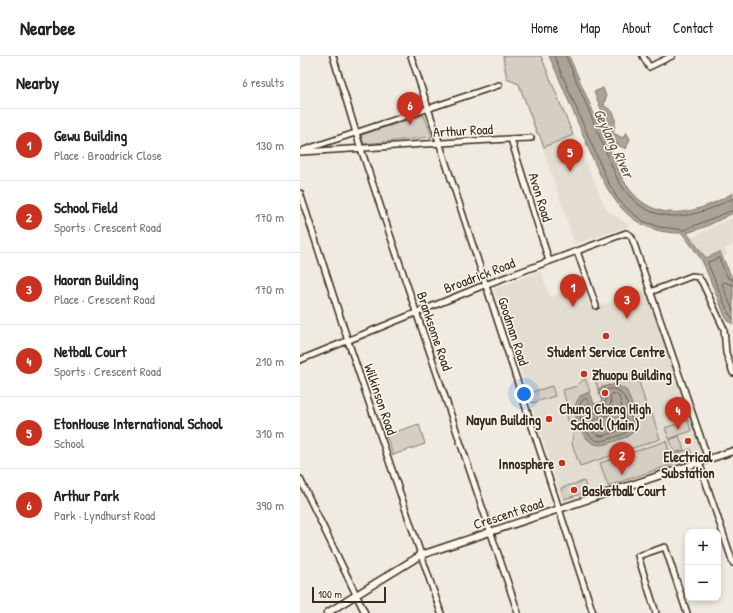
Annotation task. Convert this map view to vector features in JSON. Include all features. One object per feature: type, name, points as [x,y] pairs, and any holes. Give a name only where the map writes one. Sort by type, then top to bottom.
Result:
[{"type":"street","name":"Branksome Road","points":[[333,56],[355,132],[518,613]]},
{"type":"street","name":"Goodman Road","points":[[411,56],[593,613]]},
{"type":"street","points":[[643,56],[649,67],[672,56]]},
{"type":"street","points":[[300,152],[355,132],[499,85]]},
{"type":"street","name":"Arthur Road","points":[[300,152],[361,149],[439,142],[531,138]]},
{"type":"street","name":"Avon Road","points":[[511,139],[549,261]]},
{"type":"street","name":"Wilkinson Road","points":[[300,192],[348,341],[441,613]]},
{"type":"street","name":"Broadrick Road","points":[[300,360],[486,285],[622,234],[628,234],[632,238],[650,292]]},
{"type":"street","points":[[577,251],[596,306]]},
{"type":"street","points":[[708,459],[650,292],[692,276],[698,277],[702,282],[724,329],[726,353],[733,373]]},
{"type":"street","name":"Crescent Road","points":[[327,613],[421,555],[733,451]]},
{"type":"street","points":[[698,462],[733,563]]},
{"type":"street","points":[[300,479],[364,613]]},
{"type":"street","points":[[656,613],[638,556],[664,548],[667,549],[687,613]]},
{"type":"shaded area","points":[[501,56],[542,56],[606,209],[630,226],[575,244],[539,136],[536,135],[518,85],[506,80]]},
{"type":"shaded area","points":[[503,56],[541,56],[573,135],[544,147],[539,134],[537,133],[519,84],[507,79]]},
{"type":"shaded area","points":[[424,115],[432,137],[364,144],[361,135]]},
{"type":"shaded area","points":[[733,217],[733,244],[725,249],[727,255],[702,267],[689,239]]},
{"type":"shaded area","name":"Chung Cheng High School (Main)","points":[[541,271],[550,297],[583,285],[591,309],[647,289],[704,456],[563,502],[494,289]]},
{"type":"shaded area","points":[[636,372],[649,415],[652,414],[660,439],[580,466],[572,444],[573,435],[564,407],[567,406],[563,390],[577,386],[585,378],[590,392],[580,396],[579,417],[581,430],[588,440],[595,444],[627,437],[633,432],[609,385],[598,389],[594,376],[601,374],[603,380],[622,374],[627,375]]},
{"type":"shaded area","points":[[552,386],[555,396],[532,403],[529,393]]},
{"type":"shaded area","points":[[688,420],[691,431],[669,439],[665,428]]},
{"type":"shaded area","points":[[419,424],[425,444],[393,455],[386,435]]},
{"type":"shaded area","points":[[679,436],[684,450],[674,453],[670,440]]},
{"type":"shaded area","points":[[666,441],[673,464],[608,486],[600,463]]},
{"type":"shaded area","points":[[690,449],[693,458],[678,463],[675,454]]},
{"type":"shaded area","name":"Basketball Court","points":[[584,481],[588,492],[564,499],[561,488]]},
{"type":"water","name":"Geylang River","points":[[549,56],[569,56],[621,176],[632,192],[644,203],[657,210],[671,212],[686,211],[702,208],[733,193],[733,213],[707,226],[687,233],[706,258],[720,252],[733,280],[733,324],[728,321],[725,316],[702,260],[682,233],[661,231],[643,225],[629,215],[617,202],[598,171]]},
{"type":"water","points":[[603,88],[606,96],[604,106],[612,111],[615,117],[613,133],[623,138],[626,132],[630,139],[626,149],[616,144],[594,92]]},
{"type":"water","points":[[616,384],[627,391],[635,414],[636,426],[627,436],[600,445],[588,439],[583,433],[576,418],[576,404],[582,395],[590,392],[594,404],[602,402],[598,389]]},
{"type":"place","name":"Arthur Park","points":[[410,125]]},
{"type":"place","name":"EtonHouse International School","points":[[570,172]]},
{"type":"place","name":"Gewu Building","points":[[573,307]]},
{"type":"place","name":"Haoran Building","points":[[627,319]]},
{"type":"place","name":"Student Service Centre","points":[[606,336]]},
{"type":"place","name":"Zhuopu Building","points":[[584,374]]},
{"type":"place","name":"Chung Cheng High School (Main)","points":[[605,393]]},
{"type":"place","name":"Nayun Building","points":[[549,419]]},
{"type":"place","name":"Netball Court","points":[[678,430]]},
{"type":"place","name":"Electrical Substation","points":[[688,441]]},
{"type":"place","name":"Innosphere","points":[[562,463]]},
{"type":"place","name":"School Field","points":[[622,475]]},
{"type":"place","name":"Basketball Court","points":[[574,490]]}]
